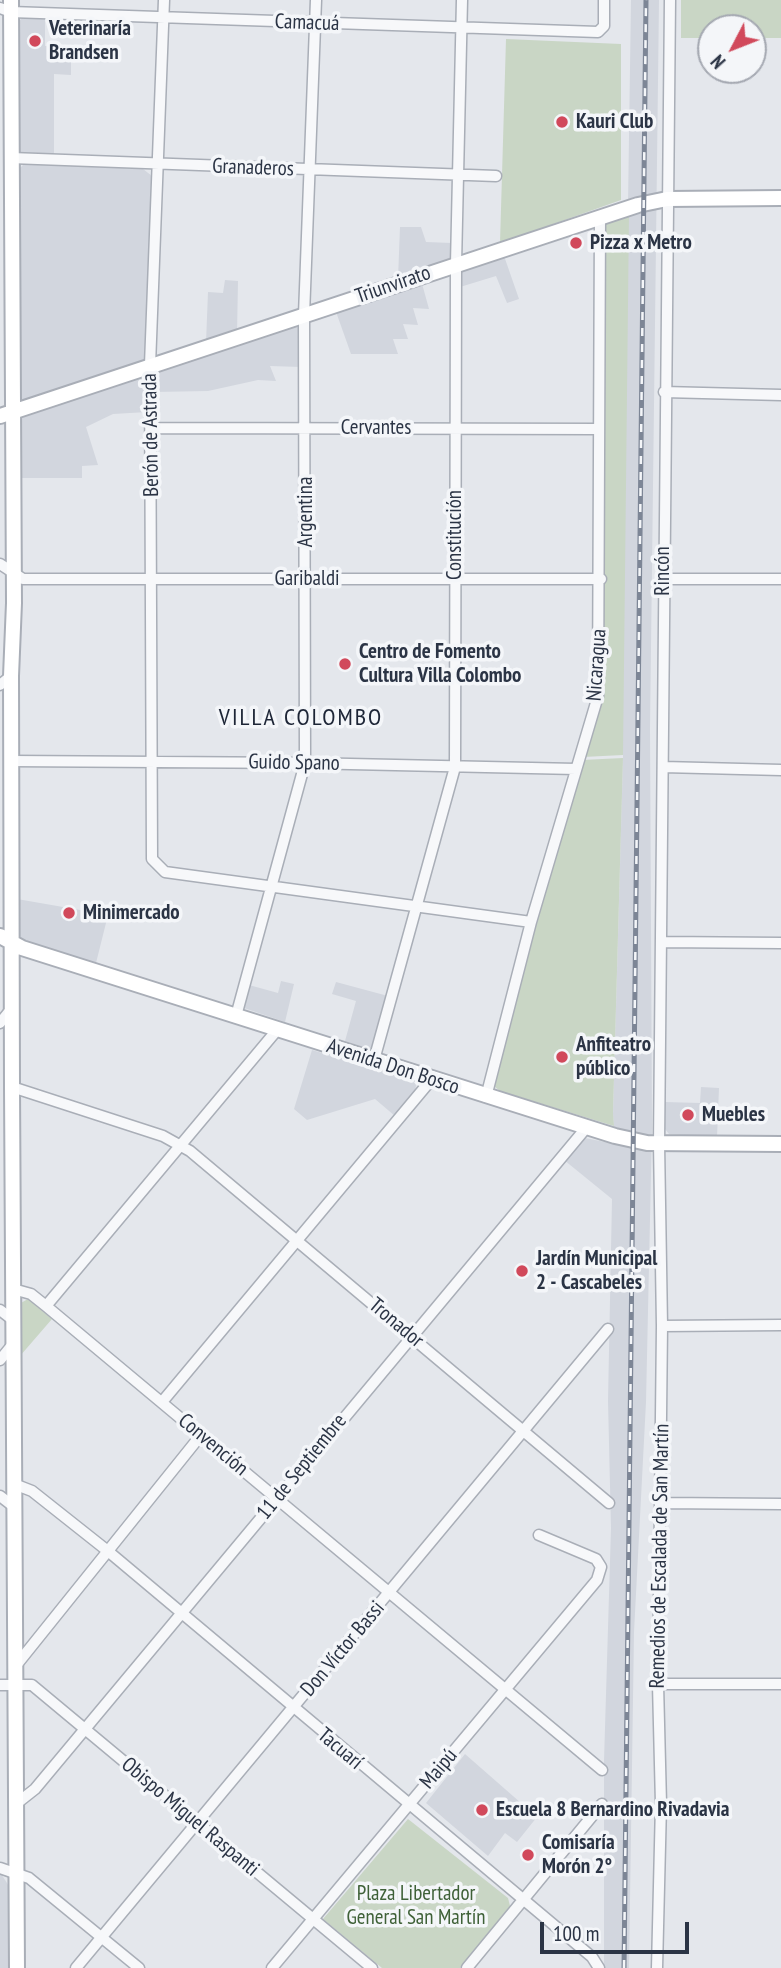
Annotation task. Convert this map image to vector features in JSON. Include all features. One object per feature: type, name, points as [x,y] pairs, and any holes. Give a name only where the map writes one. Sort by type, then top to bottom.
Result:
[{"type":"street","name":"Berón de Astrada","points":[[163,0],[150,365],[153,428],[150,761],[152,859],[164,872],[271,887]]},
{"type":"street","name":"Argentina","points":[[236,1016],[305,763],[307,428],[304,315],[312,170],[316,0]]},
{"type":"street","name":"Constitución","points":[[374,1060],[455,767],[456,264],[462,0]]},
{"type":"street","name":"Camacuá","points":[[7,7],[163,18],[598,32],[603,30],[604,0]]},
{"type":"street","name":"Rincón","points":[[659,1143],[664,392],[670,0]]},
{"type":"street","points":[[7,7],[11,158],[5,196],[6,413],[13,574],[6,681],[12,761],[6,940],[12,1008],[14,1669]]},
{"type":"street","name":"Granaderos","points":[[11,158],[496,176]]},
{"type":"street","name":"Triunvirato","points":[[6,413],[600,217],[667,199],[781,198]]},
{"type":"street","name":"Nicaragua","points":[[486,1097],[531,922],[598,696],[601,579],[600,217]]},
{"type":"street","points":[[664,392],[781,395]]},
{"type":"street","name":"Cervantes","points":[[153,428],[599,429]]},
{"type":"street","points":[[0,564],[13,574]]},
{"type":"street","name":"Garibaldi","points":[[13,574],[23,579],[601,579]]},
{"type":"street","points":[[663,579],[781,579]]},
{"type":"street","name":"Guido Spano","points":[[12,761],[305,763],[576,769]]},
{"type":"street","points":[[663,767],[781,770]]},
{"type":"street","points":[[271,887],[531,922]]},
{"type":"street","name":"Avenida Don Bosco","points":[[6,940],[431,1080],[634,1141],[781,1144]]},
{"type":"street","points":[[662,942],[781,943]]},
{"type":"street","points":[[0,1023],[12,1008]]},
{"type":"street","points":[[46,1306],[277,1030]]},
{"type":"street","points":[[162,1402],[431,1080]]},
{"type":"street","name":"Tronador","points":[[12,1087],[163,1136],[181,1146],[411,1335],[609,1503]]},
{"type":"street","name":"11 de Septiembre","points":[[16,1804],[35,1789],[586,1128]]},
{"type":"street","name":"Remedios de Escalada de San Martín","points":[[657,1968],[661,1804],[658,1684],[662,1326],[659,1143]]},
{"type":"street","name":"Convención","points":[[13,1289],[31,1294],[46,1306],[602,1770]]},
{"type":"street","points":[[0,1310],[13,1320]]},
{"type":"street","points":[[662,1326],[781,1325]]},
{"type":"street","name":"Don Víctor Bassi","points":[[76,1968],[608,1329]]},
{"type":"street","points":[[0,1360],[14,1342]]},
{"type":"street","points":[[17,1968],[16,1804],[7,1685],[14,1669],[201,1435]]},
{"type":"street","name":"Tacuarí","points":[[14,1484],[32,1491],[109,1552],[293,1709],[524,1899],[599,1967]]},
{"type":"street","points":[[0,1496],[13,1506]]},
{"type":"street","points":[[661,1503],[781,1504]]},
{"type":"street","name":"Maipú","points":[[272,1968],[597,1580],[601,1567],[589,1554],[539,1535]]},
{"type":"street","points":[[658,1684],[781,1684]]},
{"type":"street","name":"Obispo Miguel Raspanti","points":[[7,1685],[32,1685],[372,1968]]},
{"type":"street","points":[[467,1968],[602,1804]]},
{"type":"street","points":[[0,1868],[29,1878],[139,1968]]},
{"type":"shaded area","points":[[631,0],[659,0],[650,729],[652,1128],[646,1402],[634,1632],[629,1968],[604,1968],[604,1761],[611,1528],[608,1401],[612,1199],[564,1160],[585,1138],[615,1144],[613,1114],[623,758],[623,546]]},
{"type":"shaded area","points":[[22,18],[45,18],[45,46],[56,46],[57,55],[71,56],[71,75],[54,74],[54,155],[23,154],[17,150],[18,23]]},
{"type":"shaded area","points":[[25,163],[143,169],[152,176],[147,360],[25,401],[18,397],[16,172]]},
{"type":"shaded area","points":[[400,227],[421,227],[426,242],[452,243],[451,260],[398,279]]},
{"type":"shaded area","points":[[503,253],[519,299],[507,303],[496,276],[460,287],[462,268]]},
{"type":"shaded area","points":[[225,280],[238,281],[237,334],[206,343],[208,292],[223,293]]},
{"type":"shaded area","points":[[421,280],[429,309],[413,308],[418,325],[403,324],[408,339],[393,339],[398,354],[351,354],[335,309]]},
{"type":"shaded area","points":[[296,323],[301,327],[301,367],[270,366],[276,381],[258,380],[208,391],[154,392],[156,371]]},
{"type":"shaded area","points":[[142,376],[146,382],[147,412],[113,414],[86,427],[98,465],[82,466],[82,478],[15,478],[19,415]]},
{"type":"shaded area","points":[[17,899],[86,911],[87,904],[109,911],[96,963],[18,939]]},
{"type":"shaded area","points":[[281,981],[294,984],[285,1022],[244,1008],[249,985],[278,993]]},
{"type":"shaded area","points":[[336,982],[388,996],[374,1047],[369,1049],[345,1041],[356,1001],[332,994]]},
{"type":"shaded area","points":[[312,1050],[412,1080],[416,1085],[415,1092],[395,1116],[375,1099],[307,1120],[294,1109]]},
{"type":"shaded area","points":[[701,1087],[719,1088],[717,1137],[669,1134],[665,1129],[665,1102],[700,1103]]},
{"type":"shaded area","name":"Escuela 8 Bernardino Rivadavia","points":[[465,1754],[537,1817],[517,1842],[505,1833],[488,1856],[426,1803]]},
{"type":"shaded area","points":[[0,1872],[12,1891],[9,1968],[0,1968]]},
{"type":"green space","points":[[681,0],[781,0],[781,38],[767,38],[767,14],[697,14],[697,38],[681,38]]},
{"type":"green space","name":"Kauri Club","points":[[506,39],[621,44],[621,200],[500,243]]},
{"type":"green space","points":[[629,213],[623,755],[583,757],[603,691],[602,221]]},
{"type":"green space","points":[[623,758],[614,1126],[500,1091],[495,1087],[495,1080],[538,910],[582,760]]},
{"type":"green space","points":[[28,1299],[52,1319],[20,1356],[19,1304]]},
{"type":"green space","name":"Plaza Libertador General San Martín","points":[[408,1819],[508,1898],[510,1906],[460,1968],[382,1968],[323,1919]]},
{"type":"railway","points":[[624,1968],[646,0]]},
{"type":"place","name":"Veterinaría Brandsen","points":[[35,41]]},
{"type":"place","name":"Kauri Club","points":[[562,122]]},
{"type":"place","name":"Pizza x Metro","points":[[576,243]]},
{"type":"place","name":"Centro de Fomento Cultura Villa Colombo","points":[[345,664]]},
{"type":"place","name":"Minimercado","points":[[69,913]]},
{"type":"place","name":"Anfiteatro público","points":[[562,1057]]},
{"type":"place","name":"Muebles","points":[[688,1115]]},
{"type":"place","name":"Jardín Municipal 2 - Cascabeles","points":[[522,1271]]},
{"type":"place","name":"Escuela 8 Bernardino Rivadavia","points":[[482,1810]]},
{"type":"place","name":"Comisaría Morón 2°","points":[[528,1855]]},
{"type":"district","name":"VILLA COLOMBO","points":[[301,718]]}]
